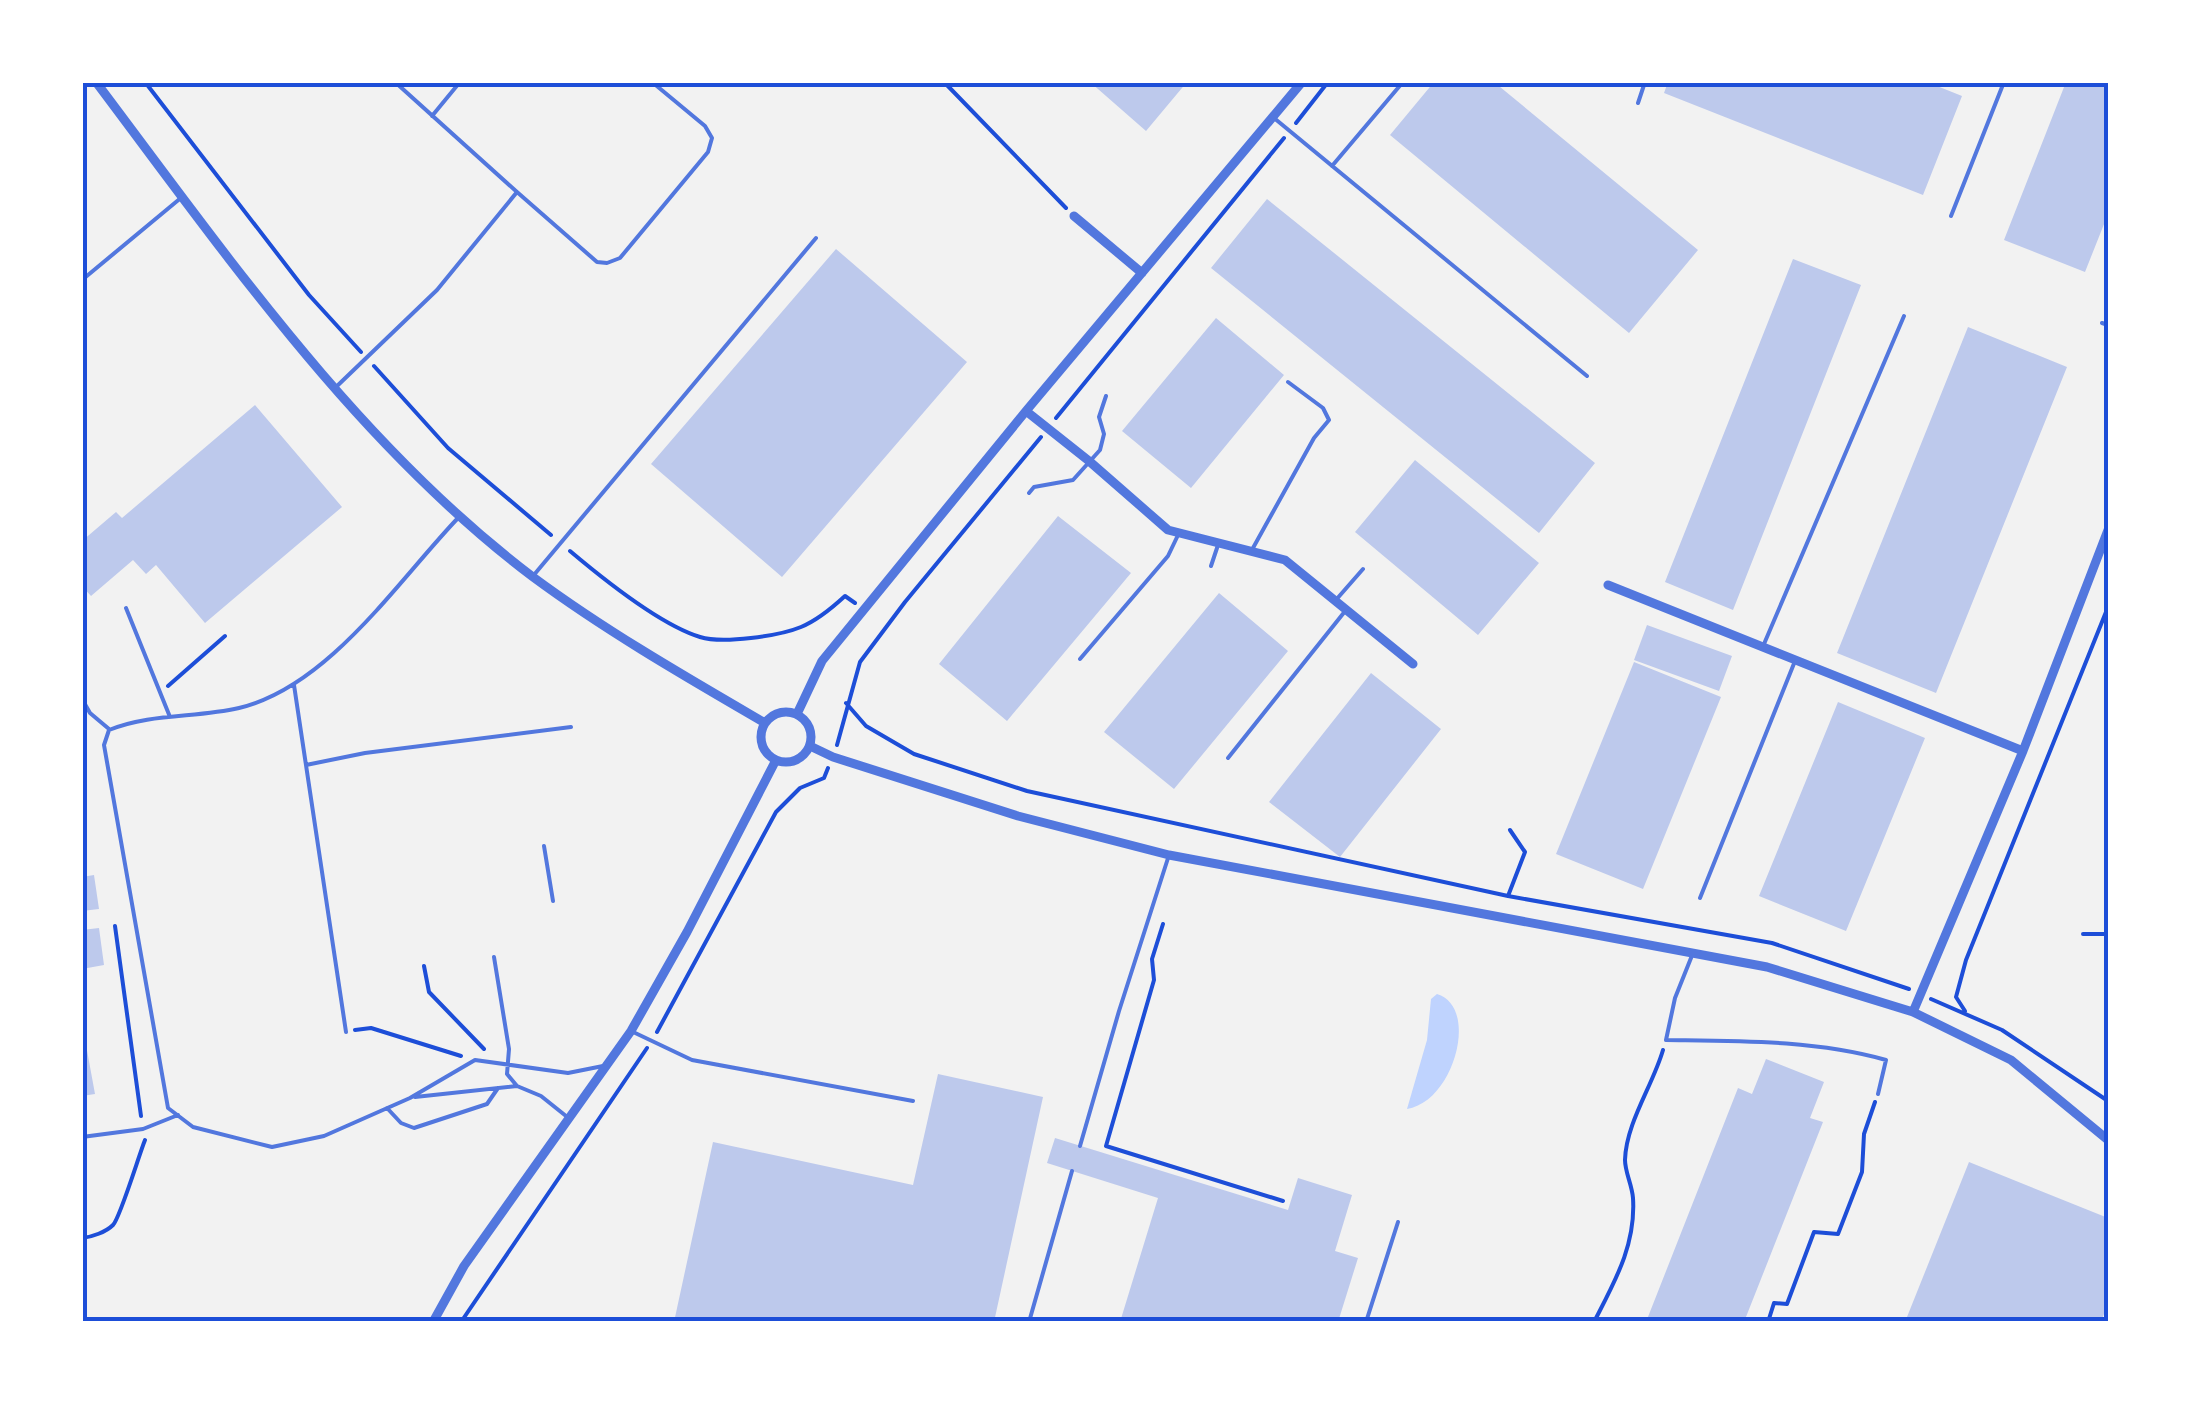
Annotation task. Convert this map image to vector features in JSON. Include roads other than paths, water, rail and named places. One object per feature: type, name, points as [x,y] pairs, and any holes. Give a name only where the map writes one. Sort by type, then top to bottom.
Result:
[{"type":"street","points":[[96,82],[182,197],[336,387],[415,473],[533,576],[667,666],[765,722]]},
{"type":"street","points":[[797,714],[822,661],[1302,82]]},
{"type":"street","points":[[1074,216],[1142,272]]},
{"type":"street","points":[[1026,411],[1168,530],[1285,560],[1414,664]]},
{"type":"street","points":[[1914,1012],[2024,751],[2108,530]]},
{"type":"street","points":[[1608,585],[2024,751]]},
{"type":"street","points":[[783,711],[797,714],[808,724],[810,746],[806,753],[792,762],[768,755],[761,739],[765,722],[783,711]]},
{"type":"street","points":[[810,746],[833,757],[1018,816],[1169,856],[1767,967],[1914,1012],[2011,1060],[2108,1140]]},
{"type":"street","points":[[433,1322],[464,1266],[631,1032],[776,760]]},
{"type":"lane","points":[[395,82],[597,262],[607,263],[620,258],[708,152],[712,138],[705,126],[652,82]]},
{"type":"lane","points":[[432,116],[460,82]]},
{"type":"lane","points":[[1332,166],[1403,82]]},
{"type":"lane","points":[[1638,103],[1645,82]]},
{"type":"lane","points":[[1951,216],[2004,82]]},
{"type":"lane","points":[[1274,118],[1587,376]]},
{"type":"lane","points":[[336,387],[437,290],[517,192]]},
{"type":"lane","points":[[82,280],[182,197]]},
{"type":"lane","points":[[533,576],[816,238]]},
{"type":"lane","points":[[1762,648],[1904,316]]},
{"type":"lane","points":[[1250,552],[1328,420],[1323,408],[1288,382]]},
{"type":"lane","points":[[1029,493],[1034,487],[1073,480],[1100,450],[1104,434],[1099,417],[1106,396]]},
{"type":"lane","points":[[461,514],[326,663],[294,685],[240,708],[129,722],[110,730],[104,745],[168,1108],[193,1126],[272,1147],[324,1136],[410,1098],[475,1060],[568,1073],[610,1064]]},
{"type":"lane","points":[[1080,659],[1168,556],[1178,534]]},
{"type":"lane","points":[[1211,566],[1218,545]]},
{"type":"lane","points":[[1336,601],[1363,569]]},
{"type":"lane","points":[[126,608],[170,716]]},
{"type":"lane","points":[[1228,758],[1346,610]]},
{"type":"lane","points":[[1700,898],[1795,660]]},
{"type":"lane","points":[[294,685],[346,1032]]},
{"type":"lane","points":[[82,699],[110,730]]},
{"type":"lane","points":[[306,764],[571,726]]},
{"type":"lane","points":[[544,846],[553,901]]},
{"type":"lane","points":[[1080,1146],[1169,856]]},
{"type":"lane","points":[[1693,953],[1675,998],[1666,1040],[1846,1048],[1886,1060],[1878,1094]]},
{"type":"lane","points":[[494,957],[509,1049],[507,1074],[517,1086]]},
{"type":"lane","points":[[631,1032],[692,1060],[913,1101]]},
{"type":"lane","points":[[410,1098],[517,1086],[542,1096],[569,1119]]},
{"type":"lane","points":[[387,1108],[401,1123],[414,1128],[487,1104],[498,1088]]},
{"type":"lane","points":[[82,1136],[143,1129],[178,1115]]},
{"type":"lane","points":[[1029,1322],[1072,1171]]},
{"type":"lane","points":[[1366,1322],[1398,1222]]},
{"type":"water","points":[[1437,994],[1450,1002],[1457,1016],[1456,1054],[1438,1090],[1424,1103],[1407,1109],[1427,1040],[1431,999]]}]
